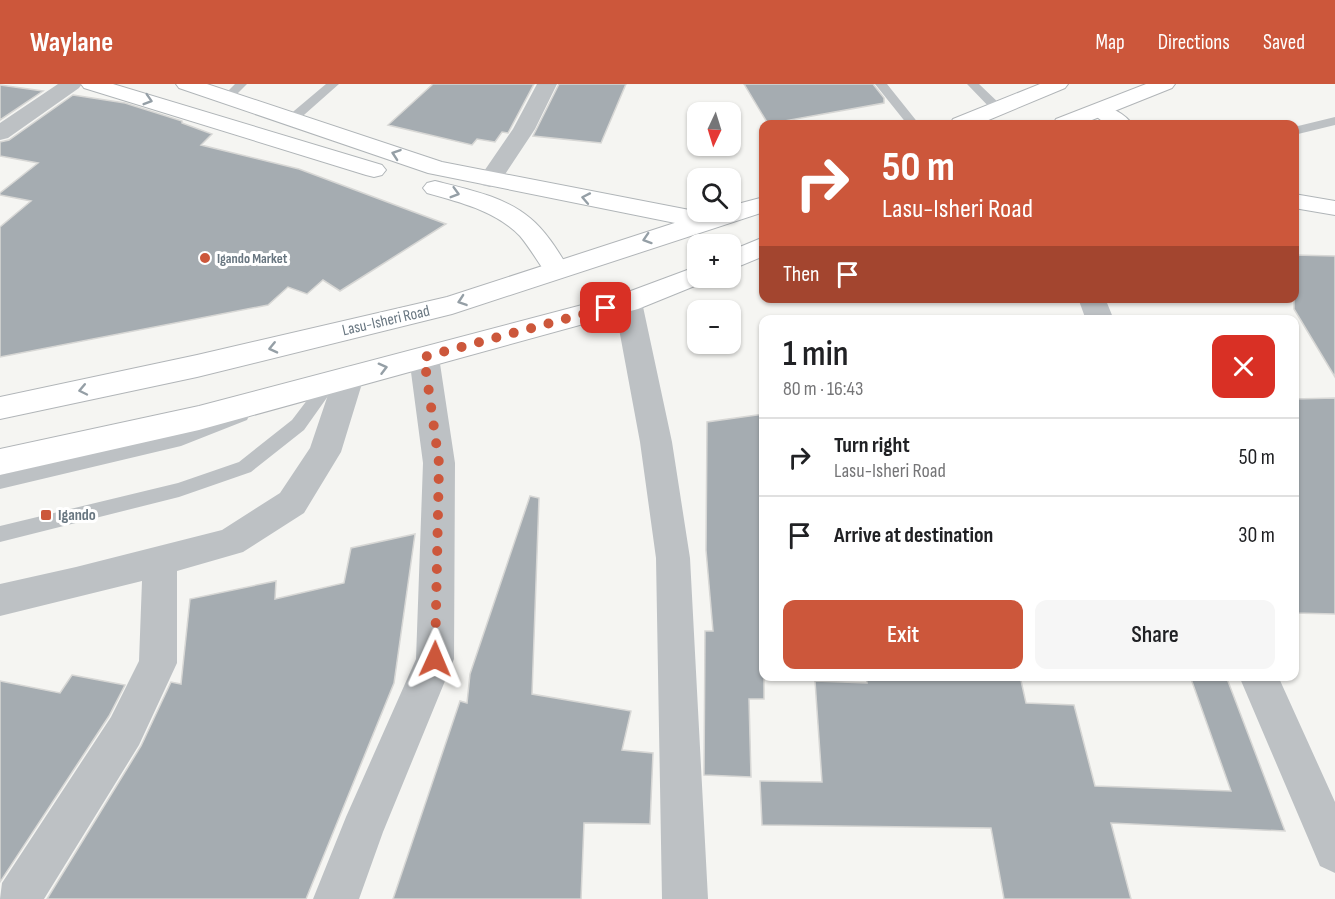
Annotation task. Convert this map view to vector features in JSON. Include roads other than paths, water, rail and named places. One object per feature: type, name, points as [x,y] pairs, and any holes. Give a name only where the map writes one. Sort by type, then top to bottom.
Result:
[{"type":"main road","points":[[92,84],[466,196],[500,210],[527,228],[556,269]]},
{"type":"main road","points":[[186,84],[234,91],[292,119],[436,168],[687,218]]},
{"type":"main road","points":[[971,120],[1058,84]]},
{"type":"main road","points":[[1075,120],[1165,84]]},
{"type":"main road","points":[[1100,111],[1115,120]]},
{"type":"main road","points":[[1299,203],[1335,208]]},
{"type":"main road","points":[[1299,204],[1335,214]]},
{"type":"main road","name":"Lasu-Isheri Road","points":[[741,211],[759,205]]},
{"type":"main road","name":"Lasu-Isheri Road","points":[[0,408],[197,366],[452,305],[702,222]]},
{"type":"main road","points":[[741,256],[759,248]]},
{"type":"main road","points":[[0,462],[199,418],[628,302],[687,279]]},
{"type":"street","points":[[0,133],[72,84]]},
{"type":"street","points":[[490,180],[524,129],[547,84]]},
{"type":"street","points":[[628,302],[656,442],[673,558],[685,899]]},
{"type":"street","points":[[336,899],[361,832],[435,659],[439,463],[424,357]]},
{"type":"street","points":[[0,600],[231,542],[292,503],[325,452],[340,380]]},
{"type":"street","points":[[18,899],[124,731],[158,663],[160,561]]},
{"type":"street","points":[[1260,681],[1335,851]]},
{"type":"lane","points":[[292,119],[333,84]]},
{"type":"lane","points":[[881,84],[910,120]]},
{"type":"lane","points":[[972,84],[998,109]]},
{"type":"lane","points":[[1299,130],[1335,121]]},
{"type":"lane","points":[[0,534],[179,490],[244,467],[298,425],[340,380]]},
{"type":"lane","points":[[0,482],[181,439],[240,416],[265,399]]},
{"type":"place","name":"Igando Market","points":[[205,258]]},
{"type":"place","name":"Igando","points":[[46,515]]}]
